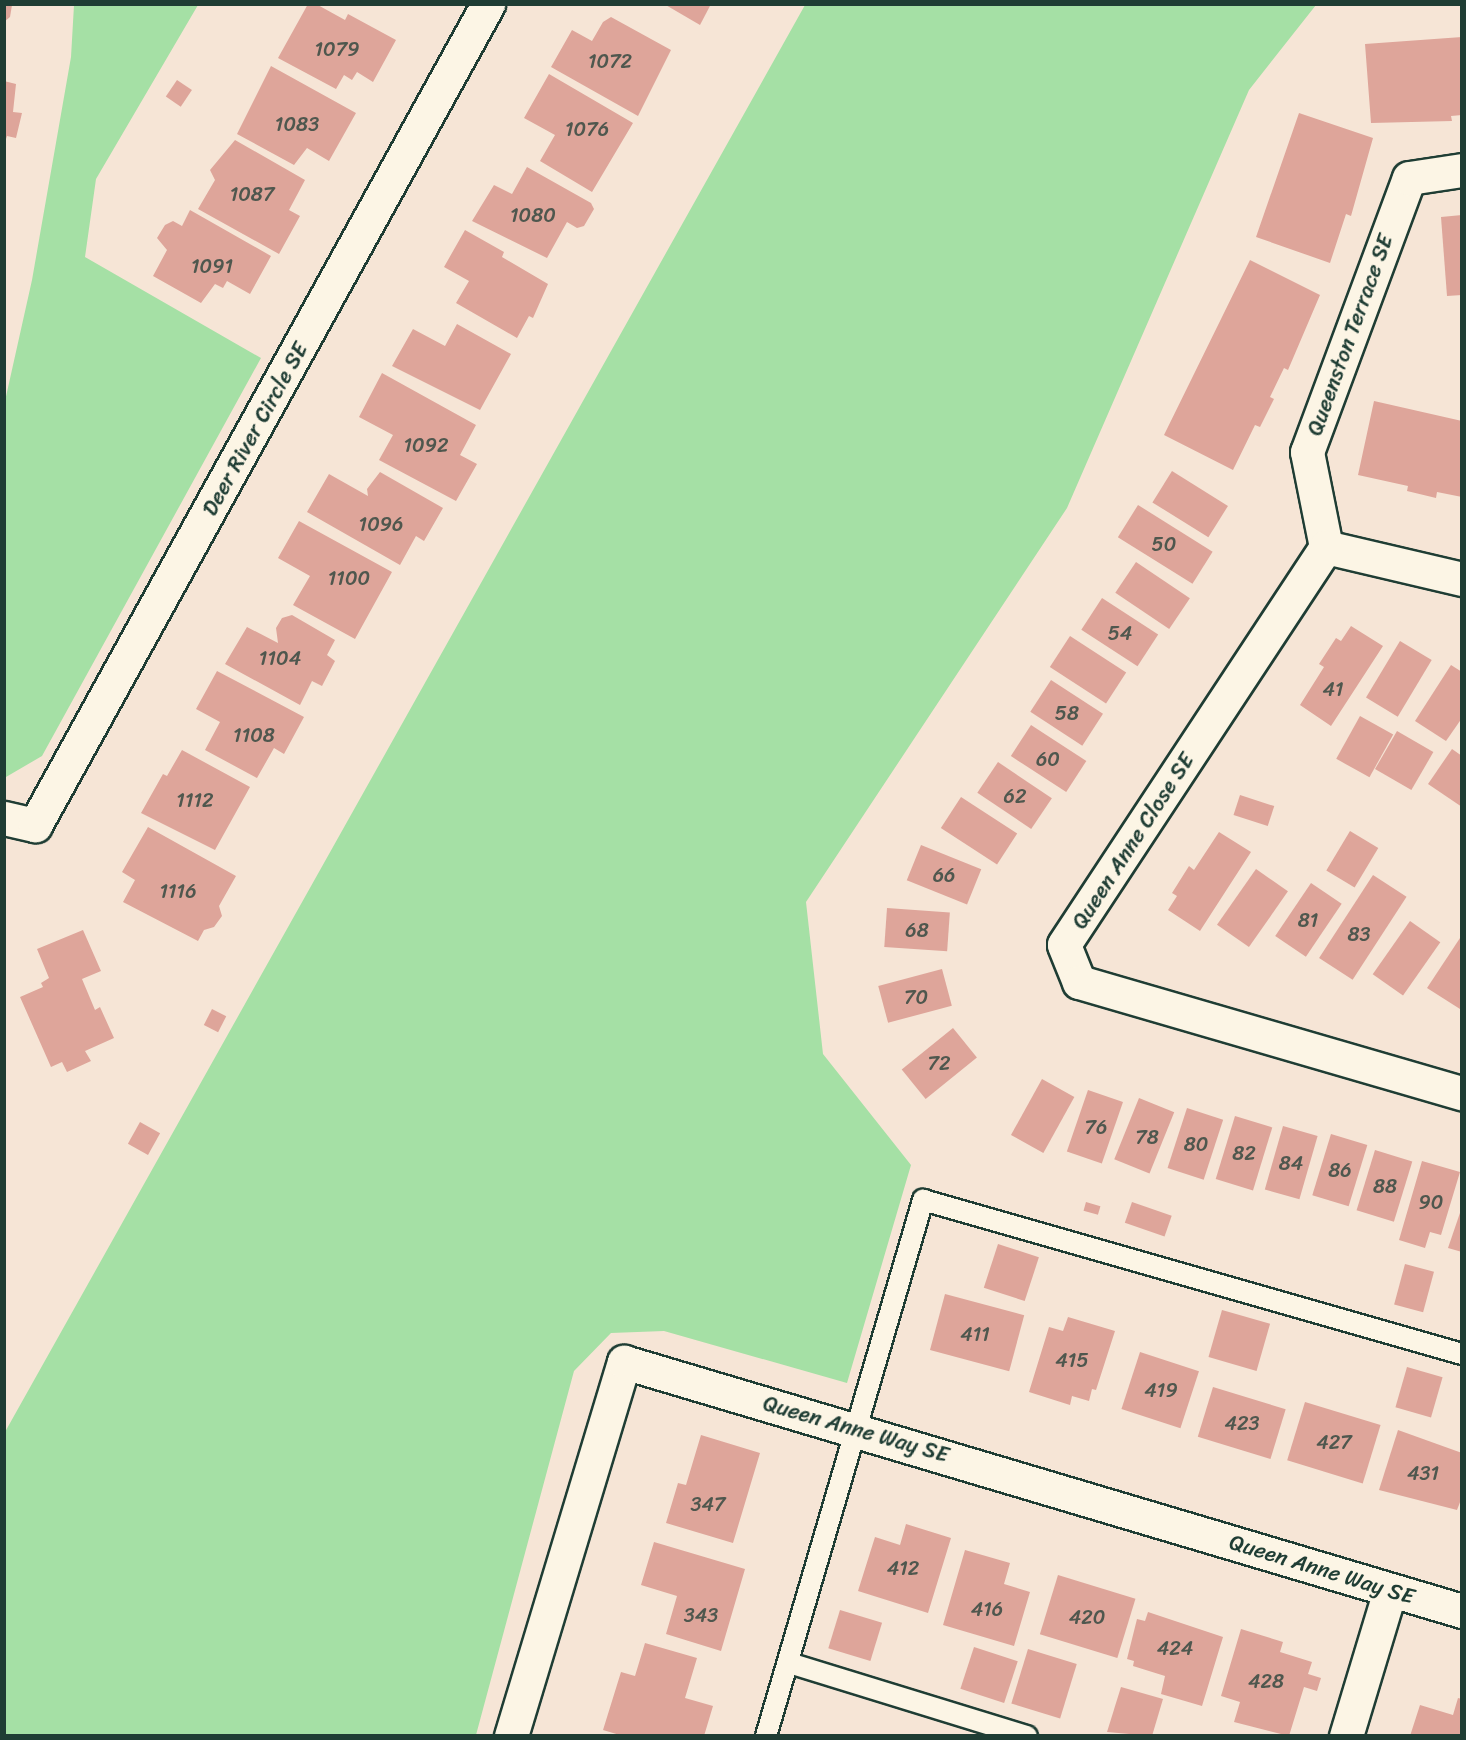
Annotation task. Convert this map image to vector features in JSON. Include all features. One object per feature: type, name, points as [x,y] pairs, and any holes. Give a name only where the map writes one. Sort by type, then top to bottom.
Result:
[{"type":"street","name":"Deer River Circle SE","points":[[4,818],[35,825],[488,4]]},
{"type":"street","name":"Queenston Terrace SE","points":[[1326,547],[1307,452],[1408,178],[1461,170]]},
{"type":"street","points":[[1326,547],[1461,579]]},
{"type":"street","name":"Queen Anne Close SE","points":[[1326,547],[1064,945],[1079,982],[1461,1093]]},
{"type":"street","name":"Queen Anne Way SE","points":[[511,1736],[624,1362],[857,1429],[1461,1611]]},
{"type":"street","points":[[1346,1736],[1390,1590]]},
{"type":"lane","points":[[766,1736],[923,1200],[1461,1354]]},
{"type":"lane","points":[[789,1663],[1027,1736]]},
{"type":"green space","points":[[74,5],[198,5],[96,179],[85,257],[261,358],[42,756],[6,777],[5,401],[32,280],[71,57]]},
{"type":"green space","points":[[805,5],[1316,5],[1249,90],[1067,508],[806,902],[823,1054],[911,1165],[847,1383],[664,1331],[611,1333],[574,1371],[476,1735],[5,1735],[5,1432]]},
{"type":"building","points":[[4,4],[12,5],[10,17],[4,22]]},
{"type":"building","points":[[308,4],[316,4],[345,20],[348,14],[396,40],[373,82],[357,72],[352,80],[344,75],[336,89],[278,58]]},
{"type":"building","points":[[664,4],[711,4],[700,25]]},
{"type":"building","points":[[611,17],[671,50],[638,116],[551,67],[572,30],[592,41],[603,22]]},
{"type":"building","points":[[1462,37],[1462,115],[1451,116],[1452,121],[1371,123],[1365,44]]},
{"type":"building","points":[[271,66],[356,113],[329,161],[307,148],[294,165],[237,134]]},
{"type":"building","points":[[549,74],[633,123],[592,192],[540,161],[555,135],[524,118]]},
{"type":"building","points":[[177,80],[192,90],[181,107],[166,97]]},
{"type":"building","points":[[4,81],[16,84],[13,112],[22,113],[16,138],[7,136],[5,142]]},
{"type":"building","points":[[1299,113],[1373,138],[1351,216],[1346,214],[1330,263],[1256,237]]},
{"type":"building","points":[[235,140],[305,180],[289,210],[300,216],[279,254],[198,209],[215,180],[210,170]]},
{"type":"building","points":[[527,167],[591,203],[594,209],[584,226],[577,228],[567,222],[547,258],[472,221],[494,185],[512,194]]},
{"type":"building","points":[[190,210],[271,256],[250,294],[227,281],[223,288],[215,284],[201,303],[153,276],[167,250],[157,238],[165,225],[173,221],[182,226]]},
{"type":"building","points":[[1462,215],[1462,295],[1447,296],[1441,217]]},
{"type":"building","points":[[465,230],[504,252],[502,257],[548,284],[533,318],[529,316],[517,338],[456,303],[469,281],[444,267]]},
{"type":"building","points":[[1250,260],[1320,295],[1288,370],[1284,368],[1270,397],[1274,399],[1260,427],[1255,425],[1233,470],[1164,435]]},
{"type":"building","points":[[457,324],[511,354],[480,410],[392,366],[413,329],[445,346]]},
{"type":"building","points":[[382,373],[476,425],[460,455],[477,464],[456,501],[379,460],[393,435],[359,417]]},
{"type":"building","points":[[1374,401],[1462,421],[1462,497],[1437,492],[1436,498],[1407,491],[1408,486],[1358,475]]},
{"type":"building","points":[[1172,471],[1228,506],[1208,537],[1152,502]]},
{"type":"building","points":[[380,472],[443,508],[424,541],[416,536],[400,565],[307,512],[329,474],[368,496],[367,489]]},
{"type":"building","points":[[1138,505],[1213,552],[1192,584],[1118,537]]},
{"type":"building","points":[[299,521],[392,572],[355,639],[293,605],[310,576],[278,558]]},
{"type":"building","points":[[1136,562],[1190,598],[1169,629],[1115,593]]},
{"type":"building","points":[[1102,598],[1158,634],[1137,666],[1081,630]]},
{"type":"building","points":[[292,615],[335,640],[327,655],[335,661],[322,686],[312,681],[300,705],[225,664],[247,627],[278,643],[276,628],[282,618]]},
{"type":"building","points":[[1351,626],[1383,646],[1331,726],[1300,705],[1324,667],[1319,664],[1336,638],[1341,641]]},
{"type":"building","points":[[1070,636],[1126,672],[1106,704],[1050,667]]},
{"type":"building","points":[[1400,641],[1432,660],[1398,717],[1366,698]]},
{"type":"building","points":[[1451,665],[1462,672],[1462,718],[1446,741],[1415,721]]},
{"type":"building","points":[[217,671],[304,717],[284,754],[274,748],[257,778],[205,750],[220,722],[196,709]]},
{"type":"building","points":[[1051,680],[1103,714],[1082,746],[1030,712]]},
{"type":"building","points":[[1360,716],[1393,734],[1369,777],[1336,759]]},
{"type":"building","points":[[1031,725],[1086,761],[1066,792],[1011,756]]},
{"type":"building","points":[[1397,731],[1433,752],[1411,790],[1375,769]]},
{"type":"building","points":[[1452,749],[1462,756],[1462,807],[1428,784]]},
{"type":"building","points":[[182,750],[250,787],[215,850],[141,813],[163,774],[167,776]]},
{"type":"building","points":[[998,762],[1052,798],[1031,829],[977,793]]},
{"type":"building","points":[[1240,795],[1274,806],[1268,826],[1234,815]]},
{"type":"building","points":[[961,797],[1017,833],[997,865],[941,828]]},
{"type":"building","points":[[148,827],[236,876],[219,906],[222,916],[214,927],[204,930],[198,941],[123,902],[135,880],[122,872]]},
{"type":"building","points":[[1350,831],[1378,848],[1355,887],[1326,870]]},
{"type":"building","points":[[1219,832],[1251,852],[1200,931],[1168,910],[1177,896],[1172,893],[1189,866],[1194,870]]},
{"type":"building","points":[[921,845],[981,869],[967,905],[907,880]]},
{"type":"building","points":[[1256,869],[1288,891],[1249,947],[1217,925]]},
{"type":"building","points":[[1373,875],[1407,897],[1353,980],[1319,958]]},
{"type":"building","points":[[1311,883],[1342,904],[1306,957],[1275,936]]},
{"type":"building","points":[[887,908],[950,912],[947,951],[884,947]]},
{"type":"building","points":[[1410,921],[1440,942],[1403,995],[1373,974]]},
{"type":"building","points":[[83,930],[101,971],[82,979],[95,1010],[100,1007],[114,1038],[85,1051],[91,1061],[67,1072],[62,1062],[51,1067],[20,997],[43,987],[41,983],[49,978],[37,949]]},
{"type":"building","points":[[1462,935],[1462,1006],[1460,1009],[1427,988]]},
{"type":"building","points":[[942,969],[952,1006],[888,1023],[878,986]]},
{"type":"building","points":[[212,1009],[226,1016],[218,1032],[204,1025]]},
{"type":"building","points":[[953,1028],[977,1058],[926,1099],[902,1070]]},
{"type":"building","points":[[1042,1079],[1074,1097],[1043,1153],[1011,1135]]},
{"type":"building","points":[[1088,1090],[1123,1102],[1102,1164],[1067,1151]]},
{"type":"building","points":[[1139,1098],[1174,1112],[1150,1173],[1114,1159]]},
{"type":"building","points":[[1187,1108],[1223,1120],[1204,1180],[1168,1168]]},
{"type":"building","points":[[1235,1116],[1272,1127],[1253,1191],[1216,1179]]},
{"type":"building","points":[[140,1122],[160,1133],[148,1155],[128,1144]]},
{"type":"building","points":[[1283,1126],[1318,1136],[1299,1199],[1265,1189]]},
{"type":"building","points":[[1331,1134],[1367,1145],[1349,1206],[1312,1195]]},
{"type":"building","points":[[1375,1150],[1412,1161],[1394,1222],[1357,1210]]},
{"type":"building","points":[[1422,1161],[1460,1172],[1441,1235],[1430,1232],[1425,1248],[1399,1240]]},
{"type":"building","points":[[1086,1202],[1100,1206],[1098,1215],[1084,1211]]},
{"type":"building","points":[[1132,1202],[1172,1216],[1165,1236],[1125,1223]]},
{"type":"building","points":[[1462,1207],[1462,1252],[1448,1248]]},
{"type":"building","points":[[998,1244],[1039,1257],[1025,1301],[984,1288]]},
{"type":"building","points":[[1405,1264],[1434,1272],[1423,1312],[1394,1305]]},
{"type":"building","points":[[945,1294],[1024,1315],[1009,1371],[930,1350]]},
{"type":"building","points":[[1222,1310],[1270,1324],[1257,1371],[1208,1357]]},
{"type":"building","points":[[1068,1317],[1115,1331],[1096,1390],[1092,1389],[1089,1401],[1072,1396],[1070,1405],[1029,1392],[1049,1327],[1063,1331]]},
{"type":"building","points":[[1140,1352],[1199,1371],[1180,1428],[1121,1409]]},
{"type":"building","points":[[1407,1367],[1443,1377],[1431,1418],[1395,1407]]},
{"type":"building","points":[[1213,1387],[1286,1409],[1270,1459],[1198,1437]]},
{"type":"building","points":[[1305,1402],[1381,1425],[1363,1483],[1287,1460]]},
{"type":"building","points":[[1398,1430],[1462,1453],[1462,1497],[1457,1510],[1379,1490]]},
{"type":"building","points":[[701,1435],[760,1453],[733,1543],[666,1523],[678,1483],[686,1485]]},
{"type":"building","points":[[906,1524],[951,1538],[928,1613],[858,1591],[875,1537],[900,1545]]},
{"type":"building","points":[[654,1542],[745,1569],[721,1651],[666,1634],[677,1596],[641,1585]]},
{"type":"building","points":[[965,1550],[1010,1563],[1004,1584],[1030,1592],[1014,1646],[943,1625]]},
{"type":"building","points":[[1058,1575],[1135,1599],[1117,1658],[1040,1634]]},
{"type":"building","points":[[840,1610],[882,1623],[870,1661],[828,1648]]},
{"type":"building","points":[[1148,1612],[1223,1637],[1202,1706],[1161,1694],[1165,1676],[1133,1666],[1134,1661],[1127,1659],[1137,1619],[1145,1621]]},
{"type":"building","points":[[1241,1629],[1283,1642],[1280,1652],[1312,1662],[1308,1674],[1321,1678],[1317,1691],[1304,1687],[1289,1736],[1234,1722],[1240,1702],[1221,1696]]},
{"type":"building","points":[[645,1643],[697,1658],[685,1698],[713,1706],[704,1736],[623,1736],[603,1730],[621,1672],[635,1676]]},
{"type":"building","points":[[974,1647],[1018,1661],[1004,1703],[960,1689]]},
{"type":"building","points":[[1028,1649],[1077,1664],[1060,1718],[1011,1704]]},
{"type":"building","points":[[1121,1687],[1163,1699],[1152,1736],[1107,1732]]},
{"type":"building","points":[[1458,1698],[1462,1699],[1462,1736],[1410,1736],[1420,1705],[1453,1715]]}]
